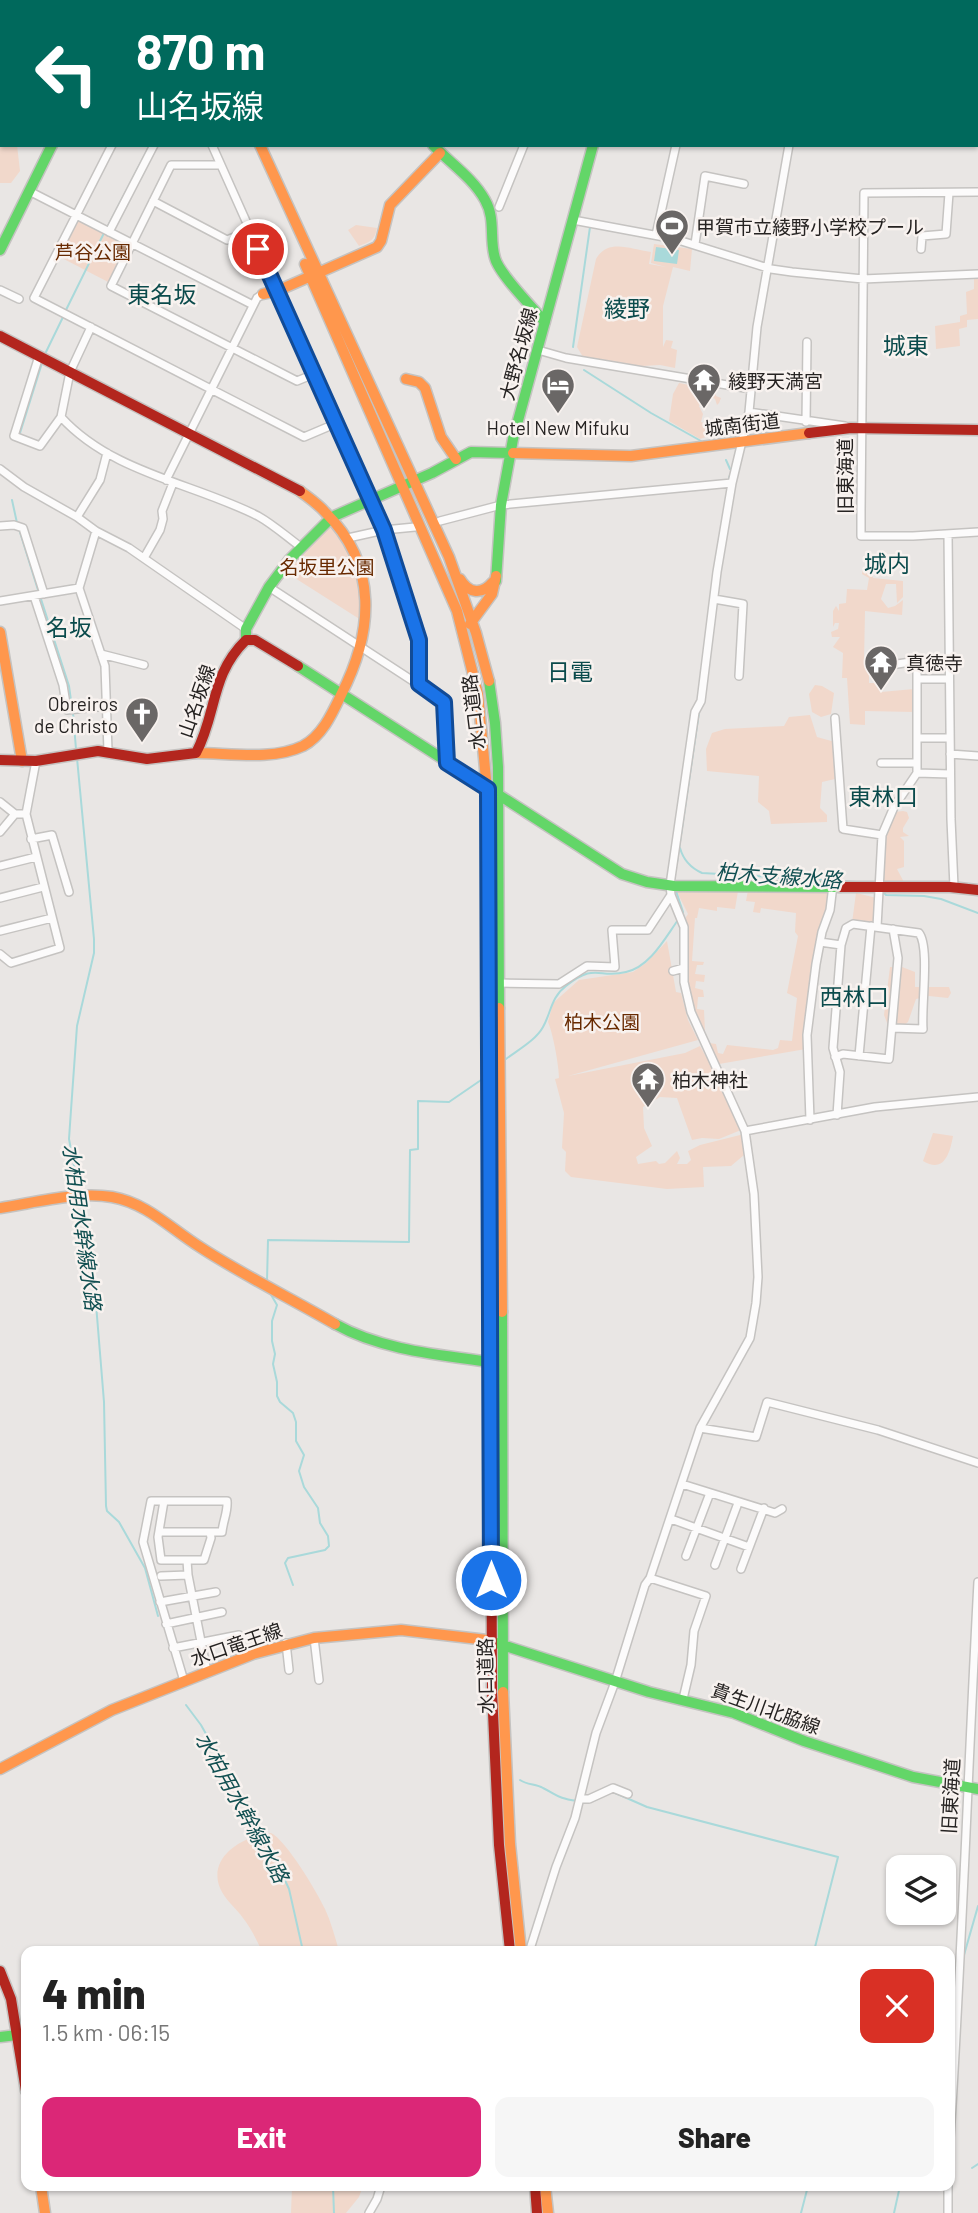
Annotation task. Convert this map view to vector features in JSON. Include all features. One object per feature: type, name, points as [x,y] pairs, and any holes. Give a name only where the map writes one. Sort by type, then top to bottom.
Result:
[{"type":"main road","points":[[0,250],[51,147]]},
{"type":"main road","name":"水口道路","points":[[253,147],[407,483],[457,611],[479,699],[488,789],[491,1642],[499,1844],[509,1946]]},
{"type":"main road","name":"水口道路","points":[[261,147],[314,276]]},
{"type":"main road","name":"大野名坂線","points":[[494,579],[501,505],[510,454],[592,147]]},
{"type":"main road","points":[[263,294],[314,276],[379,244],[390,205],[437,149],[485,200],[492,221],[493,255],[497,265],[545,322]]},
{"type":"main road","points":[[0,336],[300,491],[332,517],[348,538],[361,567],[367,610],[354,672],[318,734],[299,748],[282,753],[196,753]]},
{"type":"main road","points":[[406,379],[419,382],[425,388],[441,438],[456,459]]},
{"type":"main road","name":"城南街道","points":[[370,498],[480,451],[631,456],[856,428],[978,430]]},
{"type":"main road","name":"水口道路","points":[[407,483],[449,557],[474,624],[493,703],[499,983],[504,1508],[502,1646],[505,1781],[521,1946]]},
{"type":"main road","name":"山名坂線","points":[[0,760],[36,761],[108,751],[147,759],[196,753],[215,690],[269,587],[282,568],[332,517],[370,498]]},
{"type":"main road","points":[[449,557],[467,589],[476,593],[482,592],[494,579]]},
{"type":"main road","points":[[479,699],[479,681],[467,632],[492,594],[494,579]]},
{"type":"main road","points":[[0,632],[22,761]]},
{"type":"main road","points":[[246,635],[343,694],[622,874],[642,882],[670,890],[833,885],[880,888],[954,887],[978,890]]},
{"type":"main road","points":[[0,1208],[79,1196],[112,1197],[145,1209],[198,1245],[350,1332],[424,1352],[491,1360],[502,1364]]},
{"type":"main road","name":"水口竜王線","points":[[0,1769],[112,1710],[286,1643],[401,1630],[434,1632],[502,1646]]},
{"type":"main road","name":"貴生川北脇線","points":[[502,1646],[615,1682],[734,1713],[804,1741],[913,1777],[974,1788]]},
{"type":"main road","points":[[0,1971],[11,1999],[21,2056]]},
{"type":"main road","points":[[0,2037],[18,2035]]},
{"type":"main road","points":[[42,2191],[45,2213]]},
{"type":"main road","points":[[535,2191],[537,2213]]},
{"type":"main road","points":[[546,2191],[548,2213]]},
{"type":"street","points":[[111,147],[34,298],[304,437],[337,423]]},
{"type":"street","points":[[107,231],[153,147]]},
{"type":"street","points":[[213,147],[384,530],[419,640],[419,684]]},
{"type":"street","points":[[499,207],[523,147]]},
{"type":"street","points":[[656,235],[676,147]]},
{"type":"street","points":[[499,983],[559,984],[587,966],[615,967],[612,930],[648,930],[670,890],[695,712],[701,701],[732,482],[749,412],[756,334],[789,147]]},
{"type":"street","points":[[220,165],[171,165],[111,286],[297,381],[314,373]]},
{"type":"street","points":[[695,244],[705,176],[739,186]]},
{"type":"street","points":[[29,191],[253,305]]},
{"type":"street","name":"旧東海道","points":[[948,534],[861,536],[856,428],[864,193],[978,192]]},
{"type":"street","points":[[921,249],[922,236],[946,234],[948,193]]},
{"type":"street","points":[[153,201],[227,240],[250,231]]},
{"type":"street","points":[[573,220],[695,244],[767,267],[792,272],[863,279],[978,274]]},
{"type":"street","points":[[0,290],[19,299]]},
{"type":"street","points":[[144,558],[160,530],[169,482],[189,433],[253,305],[263,294]]},
{"type":"street","points":[[42,358],[14,436],[40,446],[61,417],[69,372],[91,327]]},
{"type":"street","points":[[806,422],[807,342]]},
{"type":"street","points":[[538,350],[566,358],[751,389]]},
{"type":"street","points":[[749,412],[856,428]]},
{"type":"street","points":[[61,417],[93,446],[169,482],[255,515],[302,548]]},
{"type":"street","points":[[77,517],[100,480],[107,453]]},
{"type":"street","points":[[0,469],[23,487],[130,548],[246,635]]},
{"type":"street","points":[[440,521],[501,505],[732,482]]},
{"type":"street","points":[[0,526],[14,525],[23,528],[44,594]]},
{"type":"street","points":[[348,538],[415,527]]},
{"type":"street","points":[[96,531],[79,588],[106,677],[108,751]]},
{"type":"street","points":[[954,887],[948,534],[978,532]]},
{"type":"street","points":[[269,587],[444,702],[447,763]]},
{"type":"street","points":[[0,601],[79,588]]},
{"type":"street","points":[[34,596],[63,685],[67,710],[107,706]]},
{"type":"street","points":[[714,599],[743,604],[739,676]]},
{"type":"street","points":[[101,654],[145,665]]},
{"type":"street","points":[[859,1056],[880,888],[882,835],[894,807],[917,774],[917,661],[871,668]]},
{"type":"street","points":[[917,679],[949,679]]},
{"type":"street","points":[[835,718],[842,829],[882,835]]},
{"type":"street","points":[[918,738],[950,738]]},
{"type":"street","points":[[950,754],[978,756]]},
{"type":"street","points":[[0,954],[11,963],[60,948],[26,814],[36,761]]},
{"type":"street","points":[[881,763],[917,763]]},
{"type":"street","points":[[917,774],[950,774]]},
{"type":"street","points":[[0,802],[15,814],[26,814]]},
{"type":"street","points":[[0,831],[15,814]]},
{"type":"street","points":[[31,839],[52,835],[69,892]]},
{"type":"street","points":[[0,866],[36,857]]},
{"type":"street","points":[[810,1120],[807,1035],[820,942],[830,910],[833,885]]},
{"type":"street","points":[[0,898],[43,887]]},
{"type":"street","points":[[531,1946],[581,1798],[596,1733],[700,1428],[750,1338],[756,1304],[757,1226],[745,1131],[691,1012],[684,968],[681,915],[670,890]]},
{"type":"street","points":[[0,931],[52,918]]},
{"type":"street","points":[[837,1115],[840,1072],[833,1048],[841,945],[846,928],[853,925],[919,933],[923,938],[923,1029],[892,1028]]},
{"type":"street","points":[[835,1057],[843,1055],[889,1059],[898,958],[893,929]]},
{"type":"street","points":[[820,942],[841,945]]},
{"type":"street","points":[[673,971],[684,968]]},
{"type":"street","points":[[745,1131],[875,1107],[978,1097]]},
{"type":"street","points":[[700,1428],[756,1437],[767,1402],[878,1430],[978,1463]]},
{"type":"street","points":[[682,1484],[775,1513],[782,1508]]},
{"type":"street","points":[[686,1556],[710,1493]]},
{"type":"street","points":[[159,1531],[222,1532],[223,1519],[228,1511],[227,1501],[150,1501],[142,1538],[184,1681]]},
{"type":"street","points":[[164,1501],[159,1531],[161,1560],[204,1560],[211,1538],[210,1532]]},
{"type":"street","points":[[715,1564],[738,1503]]},
{"type":"street","points":[[741,1569],[764,1508]]},
{"type":"street","points":[[671,1519],[749,1548]]},
{"type":"street","points":[[187,1560],[207,1672]]},
{"type":"street","points":[[161,1576],[188,1575]]},
{"type":"street","points":[[650,1578],[706,1596],[694,1631],[691,1665],[683,1699]]},
{"type":"street","name":"旧東海道","points":[[955,2065],[974,1788],[978,1582]]},
{"type":"street","points":[[160,1602],[216,1592]]},
{"type":"street","points":[[166,1624],[222,1612]]},
{"type":"street","points":[[173,1648],[239,1635]]},
{"type":"street","points":[[314,1638],[319,1679]]},
{"type":"street","points":[[286,1643],[289,1670]]},
{"type":"street","points":[[581,1798],[589,1799],[613,1788],[628,1794]]},
{"type":"street","points":[[369,2213],[379,2191]]},
{"type":"street","points":[[948,2191],[948,2213]]},
{"type":"green space","points":[[0,147],[17,147],[20,171],[11,183],[0,183]]},
{"type":"green space","name":"芦谷公園","points":[[77,220],[127,246],[110,283],[60,257]]},
{"type":"green space","points":[[356,225],[377,228],[369,242],[359,246],[348,230]]},
{"type":"green space","points":[[654,244],[692,249],[690,271],[673,267],[663,306],[663,347],[666,340],[673,341],[671,348],[677,350],[675,368],[583,357],[577,347],[596,259],[607,249],[620,246],[651,252],[649,264],[666,267],[651,263]]},
{"type":"green space","points":[[974,279],[978,279],[978,319],[967,320],[967,327],[959,329],[960,346],[936,349],[935,326],[960,322],[960,316],[967,314],[966,292],[974,289]]},
{"type":"green space","points":[[679,383],[716,390],[716,396],[721,398],[717,405],[715,399],[708,395],[699,406],[703,414],[701,422],[712,426],[723,417],[729,423],[730,429],[700,439],[669,421],[673,394]]},
{"type":"green space","name":"名坂里公園","points":[[331,523],[346,544],[355,568],[361,620],[287,573]]},
{"type":"green space","points":[[873,567],[873,578],[903,581],[903,597],[897,603],[896,584],[886,584],[881,599],[888,608],[903,600],[902,615],[865,611],[864,662],[869,662],[869,683],[875,683],[881,692],[914,689],[915,712],[865,711],[865,725],[850,724],[847,678],[842,678],[843,653],[833,647],[840,637],[832,637],[831,632],[838,629],[839,623],[835,623],[833,627],[833,611],[836,606],[839,611],[839,604],[846,603],[847,589],[867,590],[869,578],[862,574],[863,568]]},
{"type":"green space","points":[[815,685],[834,693],[831,714],[821,717],[812,712],[809,694]]},
{"type":"green space","points":[[810,715],[817,737],[835,742],[835,779],[822,782],[820,808],[827,815],[827,822],[771,824],[769,811],[758,802],[759,776],[707,771],[706,749],[712,733],[725,729],[784,726],[789,717]]},
{"type":"green space","points":[[895,812],[907,812],[909,818],[903,832],[909,836],[900,837],[904,841],[904,867],[897,869],[906,886],[882,884],[884,837]]},
{"type":"green space","points":[[675,888],[738,891],[735,909],[717,907],[717,911],[699,908],[695,918],[692,961],[704,962],[703,965],[697,965],[695,974],[705,975],[704,982],[696,981],[695,988],[703,990],[704,997],[698,997],[697,1009],[704,1010],[705,1032],[692,1006],[689,992],[686,946],[688,914]]},
{"type":"green space","points":[[748,890],[830,891],[806,1049],[719,1064],[709,1043],[716,1044],[718,1053],[723,1054],[727,1045],[773,1050],[778,1048],[780,1040],[792,1041],[797,998],[787,993],[798,936],[795,932],[796,913],[761,908],[760,913],[753,912],[755,902],[746,901]]},
{"type":"green space","points":[[856,893],[877,898],[875,925],[852,923]]},
{"type":"green space","name":"柏木公園","points":[[667,941],[676,992],[681,993],[688,1020],[698,1040],[568,1076],[685,1053],[700,1046],[723,1087],[741,1130],[719,1139],[692,1140],[677,1098],[660,1097],[643,1107],[644,1128],[652,1146],[636,1157],[638,1164],[656,1161],[659,1164],[665,1163],[677,1151],[680,1158],[677,1164],[687,1164],[691,1160],[688,1151],[700,1145],[744,1134],[744,1155],[731,1166],[703,1167],[704,1187],[667,1189],[571,1177],[565,1171],[566,1152],[562,1148],[564,1113],[555,1079],[559,1078],[558,1066],[548,1022],[553,1003],[579,980],[633,972],[646,963]]},
{"type":"green space","points":[[890,967],[902,967],[915,972],[915,987],[949,987],[951,993],[948,998],[929,996],[916,999],[908,1022],[896,1031],[889,1028],[884,1015]]},
{"type":"green space","points":[[933,1133],[953,1136],[948,1155],[936,1165],[923,1161]]},
{"type":"green space","points":[[271,1833],[293,1856],[327,1914],[338,1946],[259,1946],[246,1922],[222,1892],[217,1877],[224,1857],[240,1843]]},
{"type":"green space","points":[[292,2191],[361,2191],[346,2213],[291,2213]]},
{"type":"water","points":[[656,247],[679,250],[677,264],[654,261]]},
{"type":"waterway","name":"水柏用水幹線水路","points":[[107,228],[149,147]]},
{"type":"waterway","points":[[573,347],[590,227]]},
{"type":"waterway","name":"水柏用水幹線水路","points":[[66,310],[104,233]]},
{"type":"waterway","name":"水柏用水幹線水路","points":[[45,354],[64,315]]},
{"type":"waterway","name":"水柏用水幹線水路","points":[[20,433],[42,363]]},
{"type":"waterway","name":"柏木支線水路","points":[[584,370],[701,441]]},
{"type":"waterway","points":[[726,460],[730,469]]},
{"type":"waterway","name":"水柏用水幹線水路","points":[[12,500],[17,523]]},
{"type":"waterway","name":"水柏用水幹線水路","points":[[19,529],[38,590]]},
{"type":"waterway","name":"水柏用水幹線水路","points":[[40,596],[69,686],[72,708]]},
{"type":"waterway","name":"柏木支線水路","points":[[677,862],[699,712]]},
{"type":"waterway","name":"水柏用水幹線水路","points":[[73,713],[76,749]]},
{"type":"waterway","name":"水柏用水幹線水路","points":[[77,758],[94,939],[94,953],[77,1026],[69,1139],[79,1193]]},
{"type":"waterway","name":"柏木支線水路","points":[[680,848],[688,863],[702,873],[874,883]]},
{"type":"waterway","points":[[675,888],[683,912],[681,915]]},
{"type":"waterway","name":"柏木支線水路","points":[[883,892],[886,895],[941,899],[978,913]]},
{"type":"waterway","points":[[506,1059],[540,1032],[561,990],[576,979],[591,973],[617,974],[635,969],[650,958],[678,920]]},
{"type":"waterway","points":[[267,1281],[268,1240],[409,1242],[410,1150],[418,1149],[418,1101],[449,1102],[484,1078]]},
{"type":"waterway","name":"水柏用水幹線水路","points":[[80,1199],[96,1304],[104,1402],[106,1506],[107,1511],[119,1522],[145,1568],[158,1616]]},
{"type":"waterway","points":[[270,1293],[277,1305],[272,1321],[277,1396],[293,1413],[296,1441],[304,1455],[299,1471],[304,1487],[318,1508],[320,1523],[328,1536],[329,1546],[325,1550],[288,1558],[285,1563],[293,1585]]},
{"type":"waterway","name":"水柏用水幹線水路","points":[[186,1705],[201,1725],[272,1852],[289,1889],[302,1946]]},
{"type":"waterway","points":[[520,1780],[562,1798],[577,1801]]},
{"type":"waterway","points":[[613,1792],[647,1807],[838,1857],[815,1946]]},
{"type":"waterway","points":[[964,1955],[978,1906]]},
{"type":"waterway","points":[[972,2168],[978,2164]]},
{"type":"waterway","name":"水柏用水幹線水路","points":[[333,2191],[334,2213]]},
{"type":"waterway","points":[[801,2213],[807,2191]]},
{"type":"waterway","points":[[894,2213],[899,2191]]},
{"type":"traffic: fast","points":[[0,250],[51,147]]},
{"type":"traffic: fast","points":[[435,147],[480,192],[490,214],[493,251],[498,265],[509,282],[545,322]]},
{"type":"traffic: fast","points":[[496,581],[501,505],[513,439],[592,147]]},
{"type":"traffic: fast","points":[[246,640],[246,629],[269,587],[290,559],[332,517],[432,473],[471,452],[513,453]]},
{"type":"traffic: fast","points":[[298,666],[622,874],[647,882],[674,886],[840,887]]},
{"type":"traffic: fast","points":[[489,681],[498,767],[499,1008]]},
{"type":"traffic: fast","points":[[488,801],[491,1437]]},
{"type":"traffic: fast","points":[[502,1312],[503,1692]]},
{"type":"traffic: fast","points":[[335,1324],[393,1346],[497,1363]]},
{"type":"traffic: fast","points":[[487,1640],[649,1692],[734,1713],[804,1741],[913,1777],[978,1789]]},
{"type":"traffic: fast","points":[[0,2037],[17,2035]]},
{"type":"traffic: slow","points":[[261,147],[449,557],[476,633],[489,681]]},
{"type":"traffic: slow","points":[[263,294],[277,291],[377,247],[390,205],[440,153]]},
{"type":"traffic: slow","points":[[305,264],[457,611],[478,694],[488,801]]},
{"type":"traffic: slow","points":[[406,379],[419,382],[425,388],[441,437],[456,459]]},
{"type":"traffic: slow","points":[[513,453],[631,456],[809,433]]},
{"type":"traffic: slow","points":[[196,753],[264,755],[291,751],[303,746],[326,724],[352,672],[364,624],[362,577],[355,554],[343,533],[322,509],[300,491]]},
{"type":"traffic: slow","points":[[470,624],[492,594],[496,576]]},
{"type":"traffic: slow","points":[[460,579],[467,588],[476,591],[493,582]]},
{"type":"traffic: slow","points":[[0,632],[22,761]]},
{"type":"traffic: slow","points":[[499,1008],[502,1312]]},
{"type":"traffic: slow","points":[[0,1208],[85,1195],[125,1200],[148,1211],[233,1267],[335,1324]]},
{"type":"traffic: slow","points":[[0,1769],[112,1710],[253,1654],[314,1638],[401,1630],[487,1640]]},
{"type":"traffic: slow","points":[[503,1692],[510,1844],[520,1946]]},
{"type":"traffic: slow","points":[[42,2191],[45,2213]]},
{"type":"traffic: slow","points":[[546,2191],[548,2213]]},
{"type":"traffic: jam","points":[[0,336],[300,491]]},
{"type":"traffic: jam","points":[[809,433],[851,428],[978,430]]},
{"type":"traffic: jam","points":[[0,760],[36,761],[98,751],[147,759],[196,753],[226,667],[246,640],[255,640],[298,666]]},
{"type":"traffic: jam","points":[[840,887],[950,887],[978,890]]},
{"type":"traffic: jam","points":[[491,1437],[492,1691],[499,1845],[509,1946]]},
{"type":"traffic: jam","points":[[0,1971],[11,1999],[21,2060]]},
{"type":"traffic: jam","points":[[535,2191],[537,2213]]},
{"type":"place","name":"甲賀市立綾野小学校プール","points":[[672,256]]},
{"type":"place","name":"綾野天満宮","points":[[704,410]]},
{"type":"place","name":"Hotel New Mifuku","points":[[558,415]]},
{"type":"place","name":"真徳寺","points":[[881,692]]},
{"type":"place","name":"Obreiros de Christo","points":[[142,744]]},
{"type":"place","name":"柏木神社","points":[[648,1109]]},
{"type":"district","name":"東名坂","points":[[162,294]]},
{"type":"district","name":"綾野","points":[[627,308]]},
{"type":"district","name":"城東","points":[[906,345]]},
{"type":"district","name":"城内","points":[[887,563]]},
{"type":"district","name":"名坂","points":[[69,627]]},
{"type":"district","name":"日電","points":[[570,671]]},
{"type":"district","name":"東林口","points":[[883,796]]},
{"type":"district","name":"西林口","points":[[854,996]]},
{"type":"route","points":[[258,249],[384,530],[419,640],[419,684],[444,702],[449,759],[447,763],[488,789],[491,1580]]}]
